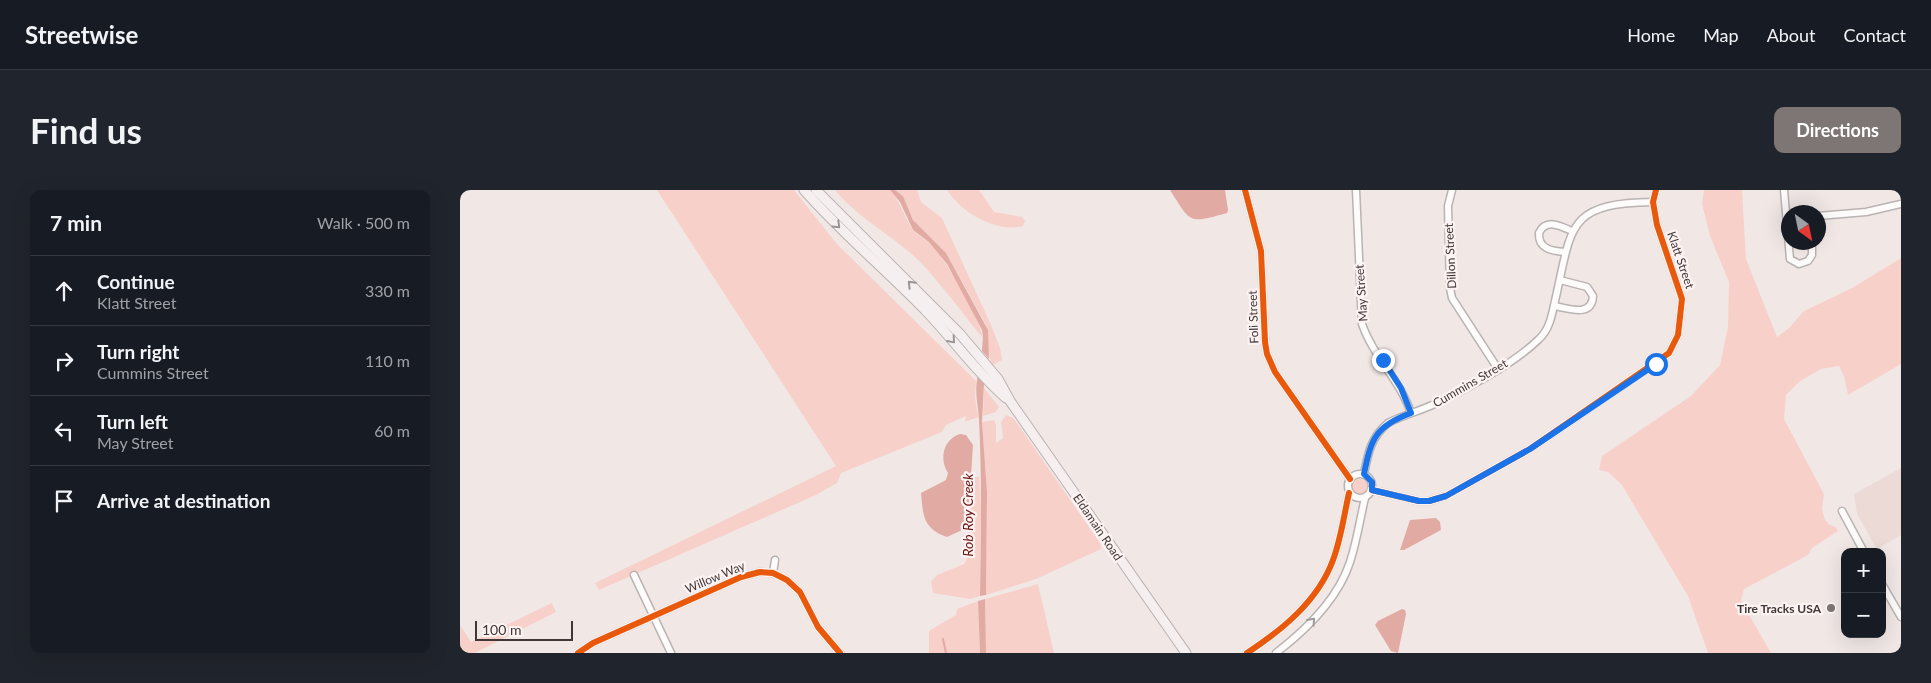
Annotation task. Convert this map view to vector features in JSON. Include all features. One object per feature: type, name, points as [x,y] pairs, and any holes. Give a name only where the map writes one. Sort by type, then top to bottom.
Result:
[{"type":"main road","name":"Eldamain Road","points":[[804,190],[822,210],[926,311],[991,385],[1010,401]]},
{"type":"main road","name":"Eldamain Road","points":[[816,190],[960,334],[998,379],[1010,401],[1186,653]]},
{"type":"street","name":"Foli Street","points":[[1246,190],[1263,265],[1266,354],[1275,372],[1350,479]]},
{"type":"street","name":"May Street","points":[[1356,190],[1362,324],[1372,344],[1398,382],[1411,413]]},
{"type":"street","name":"Dillon Street","points":[[1452,190],[1448,206],[1450,288],[1452,298],[1498,369]]},
{"type":"street","name":"Klatt Street","points":[[1372,490],[1419,501],[1429,501],[1446,496],[1530,449],[1669,353],[1679,333],[1682,298],[1657,225],[1653,202],[1656,190]]},
{"type":"street","points":[[1784,190],[1786,205]]},
{"type":"street","name":"Cummins Street","points":[[1364,474],[1375,436],[1388,423],[1450,397],[1498,369],[1542,336],[1554,306],[1565,252],[1572,231],[1580,222],[1601,207],[1622,202],[1653,202]]},
{"type":"street","points":[[1826,215],[1869,212],[1901,204]]},
{"type":"street","points":[[1565,252],[1543,246],[1538,236],[1544,226],[1553,224],[1572,231]]},
{"type":"street","points":[[1789,250],[1792,261],[1799,264],[1808,262],[1812,255],[1812,250]]},
{"type":"street","points":[[1554,306],[1580,311],[1586,310],[1593,302],[1593,296],[1587,287],[1560,280]]},
{"type":"street","points":[[1247,653],[1289,621],[1321,582],[1332,561],[1349,493],[1350,479],[1354,475],[1364,474],[1372,482],[1372,490],[1365,498],[1350,562],[1342,580],[1315,617],[1298,636],[1276,653]]},
{"type":"street","points":[[1349,493],[1359,499],[1365,498]]},
{"type":"street","points":[[1842,512],[1862,548]]},
{"type":"street","points":[[775,560],[774,573],[787,580],[798,590],[818,627],[840,653]]},
{"type":"street","name":"Willow Way","points":[[578,653],[590,645],[748,574],[760,572],[774,573]]},
{"type":"street","points":[[634,575],[671,653]]},
{"type":"street","points":[[1886,591],[1901,617]]},
{"type":"shaded area","points":[[657,190],[794,190],[837,244],[976,381],[975,397],[978,417],[965,422],[966,416],[946,425],[942,432],[841,473],[837,483],[816,495],[599,590],[595,583],[836,466]]},
{"type":"shaded area","points":[[835,190],[890,190],[897,199],[913,230],[931,244],[944,261],[969,305],[983,338],[914,256],[863,217]]},
{"type":"shaded area","points":[[895,190],[917,190],[921,202],[942,218],[991,325],[1000,348],[1002,360],[993,365],[989,356],[988,334],[985,323],[946,253],[913,220],[903,196]]},
{"type":"shaded area","points":[[947,190],[979,190],[994,212],[1022,217],[1025,221],[1023,226],[1002,227],[980,219],[961,206]]},
{"type":"shaded area","points":[[1704,190],[1742,190],[1746,259],[1777,337],[1788,329],[1804,311],[1852,288],[1901,258],[1901,364],[1848,395],[1844,376],[1839,366],[1821,369],[1800,381],[1786,395],[1784,419],[1824,494],[1822,509],[1825,520],[1830,525],[1836,527],[1838,531],[1812,548],[1808,555],[1744,589],[1741,601],[1771,653],[1708,653],[1688,596],[1622,485],[1608,472],[1599,470],[1602,456],[1691,396],[1720,365],[1728,327],[1729,282],[1710,236],[1702,204]]},
{"type":"shaded area","points":[[984,388],[999,407],[996,412],[983,416]]},
{"type":"shaded area","points":[[1006,415],[1013,418],[1019,426],[1100,543],[1101,549],[1036,579],[986,595],[987,492],[982,422],[994,420],[996,425],[996,443],[1003,438],[1001,422]]},
{"type":"shaded area","points":[[1901,468],[1901,535],[1876,548],[1857,514],[1854,494]]},
{"type":"shaded area","points":[[972,477],[979,477],[981,508],[980,596],[970,599],[933,593],[931,582],[937,575],[964,564],[968,557],[968,523]]},
{"type":"shaded area","points":[[1360,479],[1368,487],[1360,495],[1352,487]]},
{"type":"shaded area","points":[[1038,584],[1054,653],[986,653],[985,599]]},
{"type":"shaded area","points":[[978,601],[980,653],[929,653],[929,631],[956,615],[957,609]]},
{"type":"shaded area","points":[[552,603],[556,612],[475,653],[460,653],[460,625],[471,642]]},
{"type":"water","points":[[890,190],[895,190],[903,196],[913,220],[946,253],[988,330],[989,359],[982,351],[982,330],[947,264],[929,242],[913,230],[900,202]]},
{"type":"water","points":[[1170,190],[1225,190],[1227,213],[1205,219],[1192,218],[1182,209]]},
{"type":"water","points":[[978,375],[984,383],[982,422],[987,492],[986,595],[980,596],[981,486],[979,420],[976,392]]},
{"type":"water","name":"Rob Roy Creek","points":[[960,434],[966,435],[973,445],[968,523],[962,530],[947,537],[933,530],[926,520],[921,493],[946,480],[948,473],[945,468],[944,450],[950,440]]},
{"type":"water","points":[[1436,518],[1440,522],[1441,530],[1404,550],[1400,550],[1410,520]]},
{"type":"water","points":[[985,599],[986,653],[980,653],[978,601]]},
{"type":"water","points":[[1402,609],[1405,610],[1406,614],[1398,653],[1391,651],[1375,625],[1378,621]]},
{"type":"waterway","points":[[943,639],[946,653]]},
{"type":"cycle path","points":[[1245,190],[1261,251],[1267,354],[1275,372],[1350,479]]},
{"type":"cycle path","points":[[1372,490],[1419,501],[1429,501],[1446,496],[1530,449],[1669,353],[1678,335],[1682,299],[1657,225],[1653,202],[1656,190]]},
{"type":"cycle path","points":[[1247,653],[1286,624],[1318,589],[1336,552],[1349,493]]},
{"type":"cycle path","points":[[578,653],[593,643],[741,577],[760,572],[773,573],[787,580],[800,592],[818,627],[840,653]]},
{"type":"place","name":"Tire Tracks USA","points":[[1831,608]]},
{"type":"route","points":[[1383,360],[1398,382],[1411,413],[1397,418],[1380,429],[1371,443],[1364,474],[1372,482],[1372,490],[1419,501],[1428,501],[1446,496],[1524,453],[1656,364]]}]
